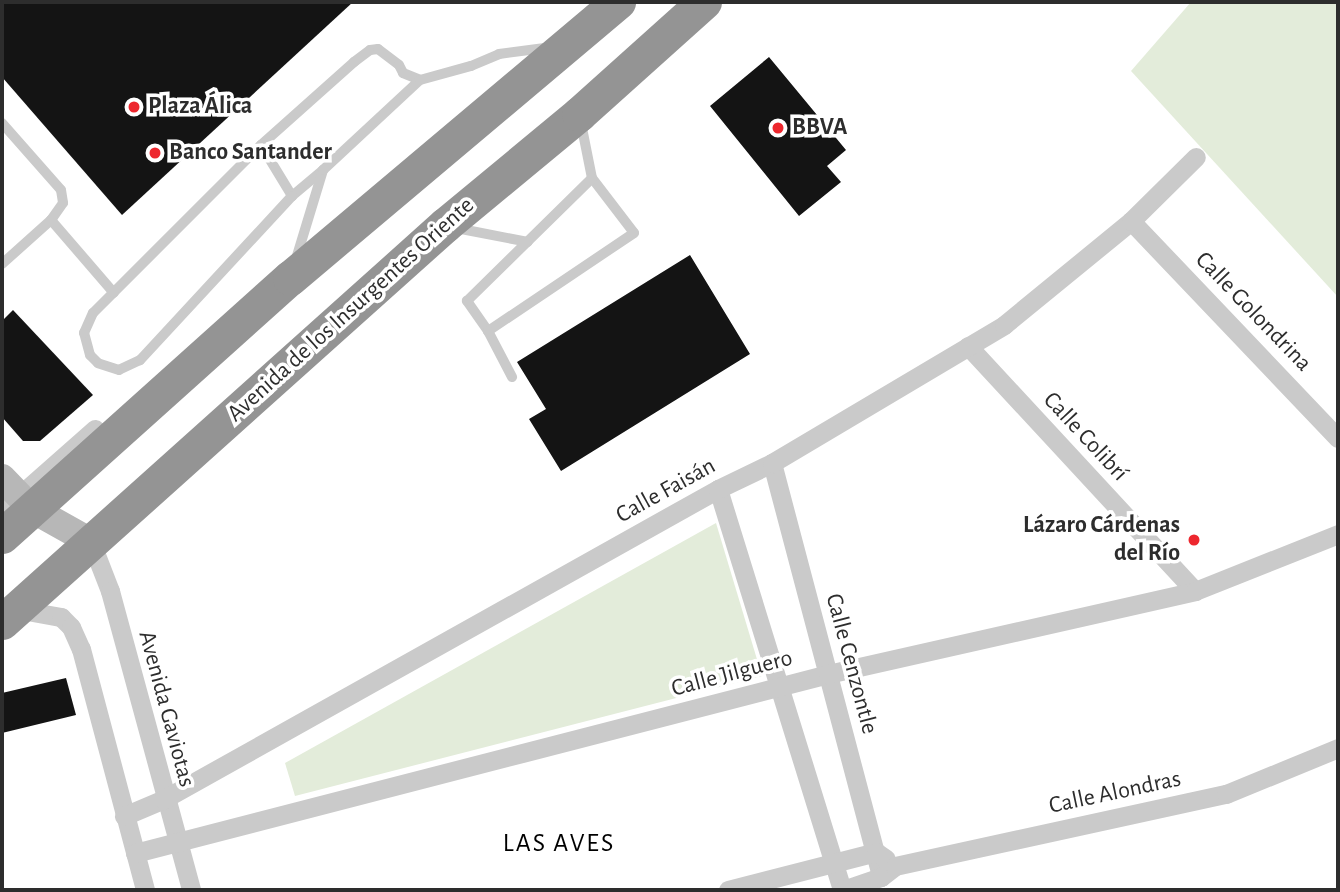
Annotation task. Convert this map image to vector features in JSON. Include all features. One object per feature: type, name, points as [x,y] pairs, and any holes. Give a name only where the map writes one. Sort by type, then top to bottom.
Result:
[{"type":"highway","name":"Avenida de los Insurgentes Oriente","points":[[6,612],[91,542],[445,225],[579,114],[704,2]]},
{"type":"highway","points":[[2,536],[17,496],[295,263],[570,43],[615,3]]},
{"type":"main road","points":[[17,496],[91,542]]},
{"type":"street","name":"Calle Faisán","points":[[124,816],[164,799],[718,489],[772,463],[1004,325],[1131,220],[1196,157]]},
{"type":"street","name":"Calle Golondrina","points":[[1131,220],[1338,438]]},
{"type":"street","name":"Calle Colibrí","points":[[968,346],[1195,591]]},
{"type":"street","name":"Calle Cenzontle","points":[[772,463],[876,852],[888,871]]},
{"type":"street","points":[[718,489],[842,890]]},
{"type":"street","name":"Calle Jilguero","points":[[135,853],[179,844],[828,674],[1195,591],[1338,534]]},
{"type":"street","name":"Avenida Gaviotas","points":[[91,542],[110,591],[164,799],[191,890]]},
{"type":"street","points":[[6,612],[51,613],[61,617],[71,627],[81,649],[145,890]]},
{"type":"street","name":"Calle Alondras","points":[[842,890],[888,871],[1226,794],[1338,748]]},
{"type":"street","points":[[727,890],[876,852]]},
{"type":"lane","points":[[420,80],[403,73],[399,65],[378,49],[370,50],[261,145],[93,313],[84,334],[90,355],[108,369],[119,370],[140,360],[292,196],[420,80],[471,66],[499,54],[570,43]]},
{"type":"lane","points":[[488,331],[634,233],[592,178],[579,114]]},
{"type":"lane","points":[[2,123],[61,190],[63,203],[51,220],[2,264]]},
{"type":"lane","points":[[261,145],[292,196]]},
{"type":"lane","points":[[295,263],[323,170]]},
{"type":"lane","points":[[512,377],[488,331],[467,301],[592,178]]},
{"type":"lane","points":[[51,220],[114,293]]},
{"type":"lane","points":[[445,225],[528,242]]},
{"type":"green space","points":[[1191,2],[1338,2],[1338,297],[1131,71]]},
{"type":"green space","points":[[716,523],[762,676],[295,796],[285,763]]},
{"type":"building","name":"Plaza Álica","points":[[2,2],[353,2],[122,215],[2,77]]},
{"type":"building","name":"BBVA","points":[[769,57],[846,150],[827,166],[841,182],[799,216],[710,106]]},
{"type":"building","points":[[690,255],[750,354],[561,471],[529,419],[546,409],[517,362]]},
{"type":"building","points":[[13,310],[93,395],[40,441],[23,441],[2,417],[2,321]]},
{"type":"building","points":[[66,678],[76,715],[2,733],[2,693]]},
{"type":"place","name":"Plaza Álica","points":[[134,107]]},
{"type":"place","name":"BBVA","points":[[778,128]]},
{"type":"place","name":"Banco Santander","points":[[155,153]]},
{"type":"place","name":"Lázaro Cárdenas del Río","points":[[1194,540]]},
{"type":"district","name":"LAS AVES","points":[[559,844]]}]
